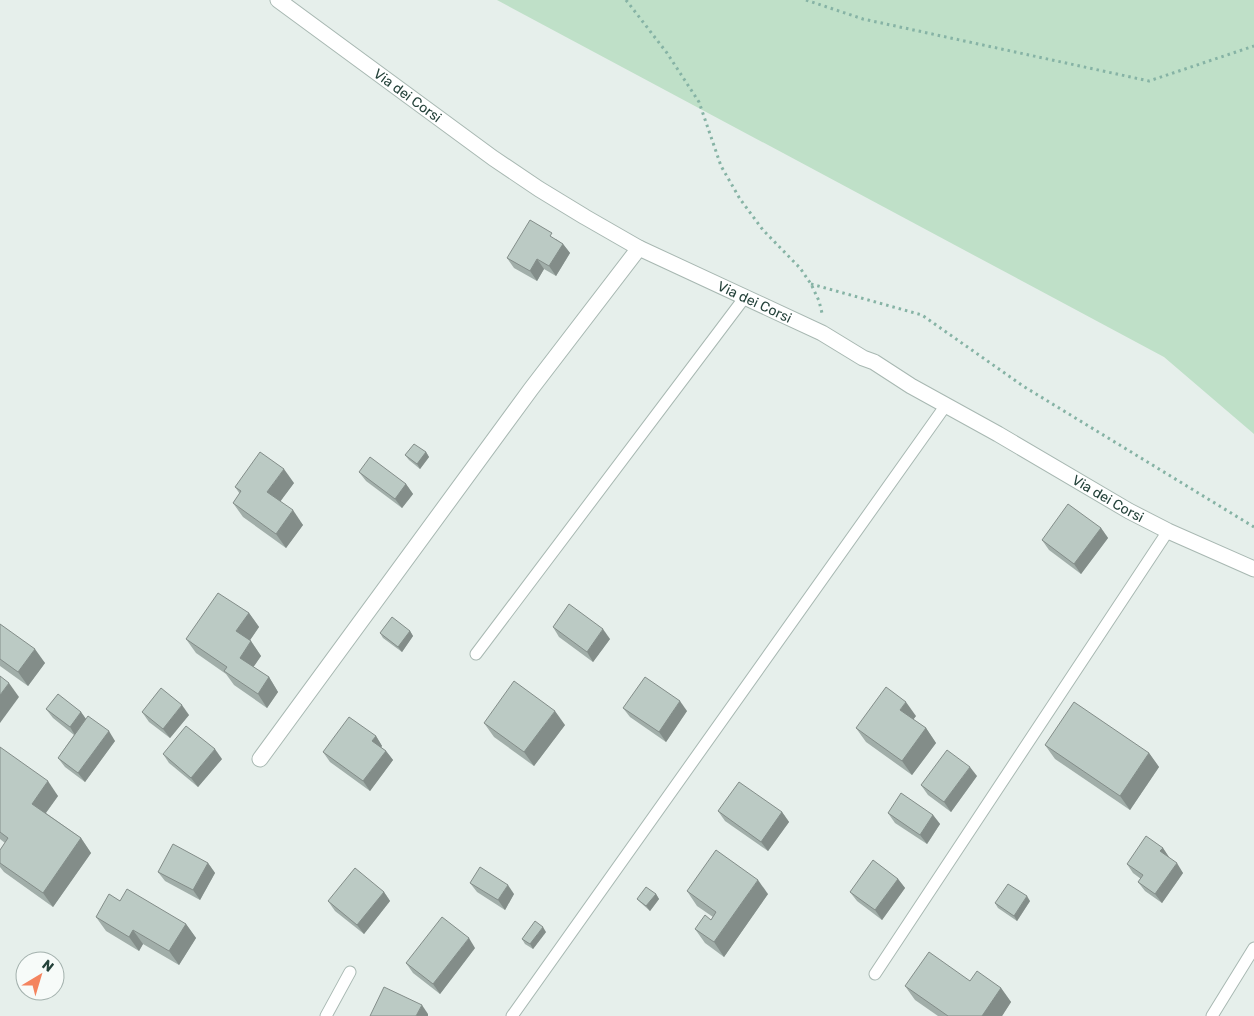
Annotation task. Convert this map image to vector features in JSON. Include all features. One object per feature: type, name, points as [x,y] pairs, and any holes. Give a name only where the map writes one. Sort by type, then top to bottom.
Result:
[{"type":"street","name":"Via dei Corsi","points":[[278,0],[524,180],[579,214],[639,248],[812,328],[863,358],[874,362],[911,386],[1103,496],[1168,531],[1254,569]]},
{"type":"street","points":[[260,759],[531,389],[639,248]]},
{"type":"lane","points":[[476,654],[745,297]]},
{"type":"lane","points":[[512,1016],[946,405]]},
{"type":"lane","points":[[875,974],[1168,531]]},
{"type":"lane","points":[[1212,1016],[1254,948]]},
{"type":"lane","points":[[326,1016],[350,972]]},
{"type":"path","points":[[626,0],[667,53],[699,102],[721,166],[740,199],[763,230],[800,268],[811,284],[819,300],[823,316],[819,324],[812,328]]},
{"type":"path","points":[[806,0],[863,19],[1149,81],[1254,46]]},
{"type":"path","points":[[811,284],[922,315],[1023,386],[1254,527]]},
{"type":"green space","points":[[497,0],[1254,0],[1254,434],[1164,357]]},
{"type":"building","points":[[530,220],[552,233],[550,236],[563,244],[549,266],[537,259],[530,271],[507,258]]},
{"type":"building","points":[[414,444],[426,452],[417,464],[405,455]]},
{"type":"building","points":[[260,452],[284,469],[267,492],[293,510],[276,534],[233,503],[241,491],[235,487]]},
{"type":"building","points":[[370,457],[406,484],[395,499],[359,472]]},
{"type":"building","points":[[1068,504],[1101,528],[1074,564],[1042,540]]},
{"type":"building","points":[[218,593],[249,613],[236,631],[251,641],[240,658],[269,677],[258,694],[224,671],[227,667],[186,639]]},
{"type":"building","points":[[569,604],[603,629],[587,652],[553,627]]},
{"type":"building","points":[[392,617],[410,631],[398,647],[380,633]]},
{"type":"building","points":[[0,624],[35,649],[18,672],[0,659]]},
{"type":"building","points":[[0,676],[9,683],[0,695]]},
{"type":"building","points":[[645,677],[680,701],[659,732],[623,708]]},
{"type":"building","points":[[514,681],[555,711],[524,752],[484,723]]},
{"type":"building","points":[[886,687],[906,702],[900,710],[926,728],[902,761],[856,728]]},
{"type":"building","points":[[161,688],[182,705],[163,729],[142,712]]},
{"type":"building","points":[[58,694],[81,712],[70,727],[46,709]]},
{"type":"building","points":[[1074,702],[1149,753],[1120,796],[1045,745]]},
{"type":"building","points":[[88,716],[109,731],[78,773],[58,758]]},
{"type":"building","points":[[349,717],[376,736],[372,741],[386,751],[363,781],[323,752]]},
{"type":"building","points":[[186,726],[215,749],[191,778],[163,754]]},
{"type":"building","points":[[0,747],[48,781],[32,804],[81,838],[43,893],[0,863],[0,850],[8,838],[0,832]]},
{"type":"building","points":[[947,750],[970,767],[944,802],[921,785]]},
{"type":"building","points":[[739,782],[782,812],[761,842],[718,811]]},
{"type":"building","points":[[901,793],[933,815],[920,835],[888,813]]},
{"type":"building","points":[[1146,836],[1163,848],[1160,851],[1177,863],[1155,894],[1138,882],[1143,875],[1127,864]]},
{"type":"building","points":[[173,844],[208,863],[193,890],[158,872]]},
{"type":"building","points":[[716,850],[758,880],[714,942],[695,929],[705,915],[711,920],[716,912],[687,891]]},
{"type":"building","points":[[873,860],[898,879],[875,910],[850,892]]},
{"type":"building","points":[[480,867],[508,885],[498,900],[470,883]]},
{"type":"building","points":[[355,868],[384,892],[357,925],[328,901]]},
{"type":"building","points":[[1008,884],[1027,896],[1014,916],[995,903]]},
{"type":"building","points":[[646,887],[656,894],[646,906],[637,899]]},
{"type":"building","points":[[127,889],[186,924],[169,951],[133,930],[129,937],[96,917],[109,894],[120,901]]},
{"type":"building","points":[[442,917],[469,938],[433,984],[406,963]]},
{"type":"building","points":[[535,921],[543,927],[530,944],[522,939]]},
{"type":"building","points":[[929,952],[970,981],[977,971],[1001,988],[982,1016],[948,1016],[905,986]]},
{"type":"building","points":[[384,987],[422,1005],[416,1016],[370,1016]]}]
